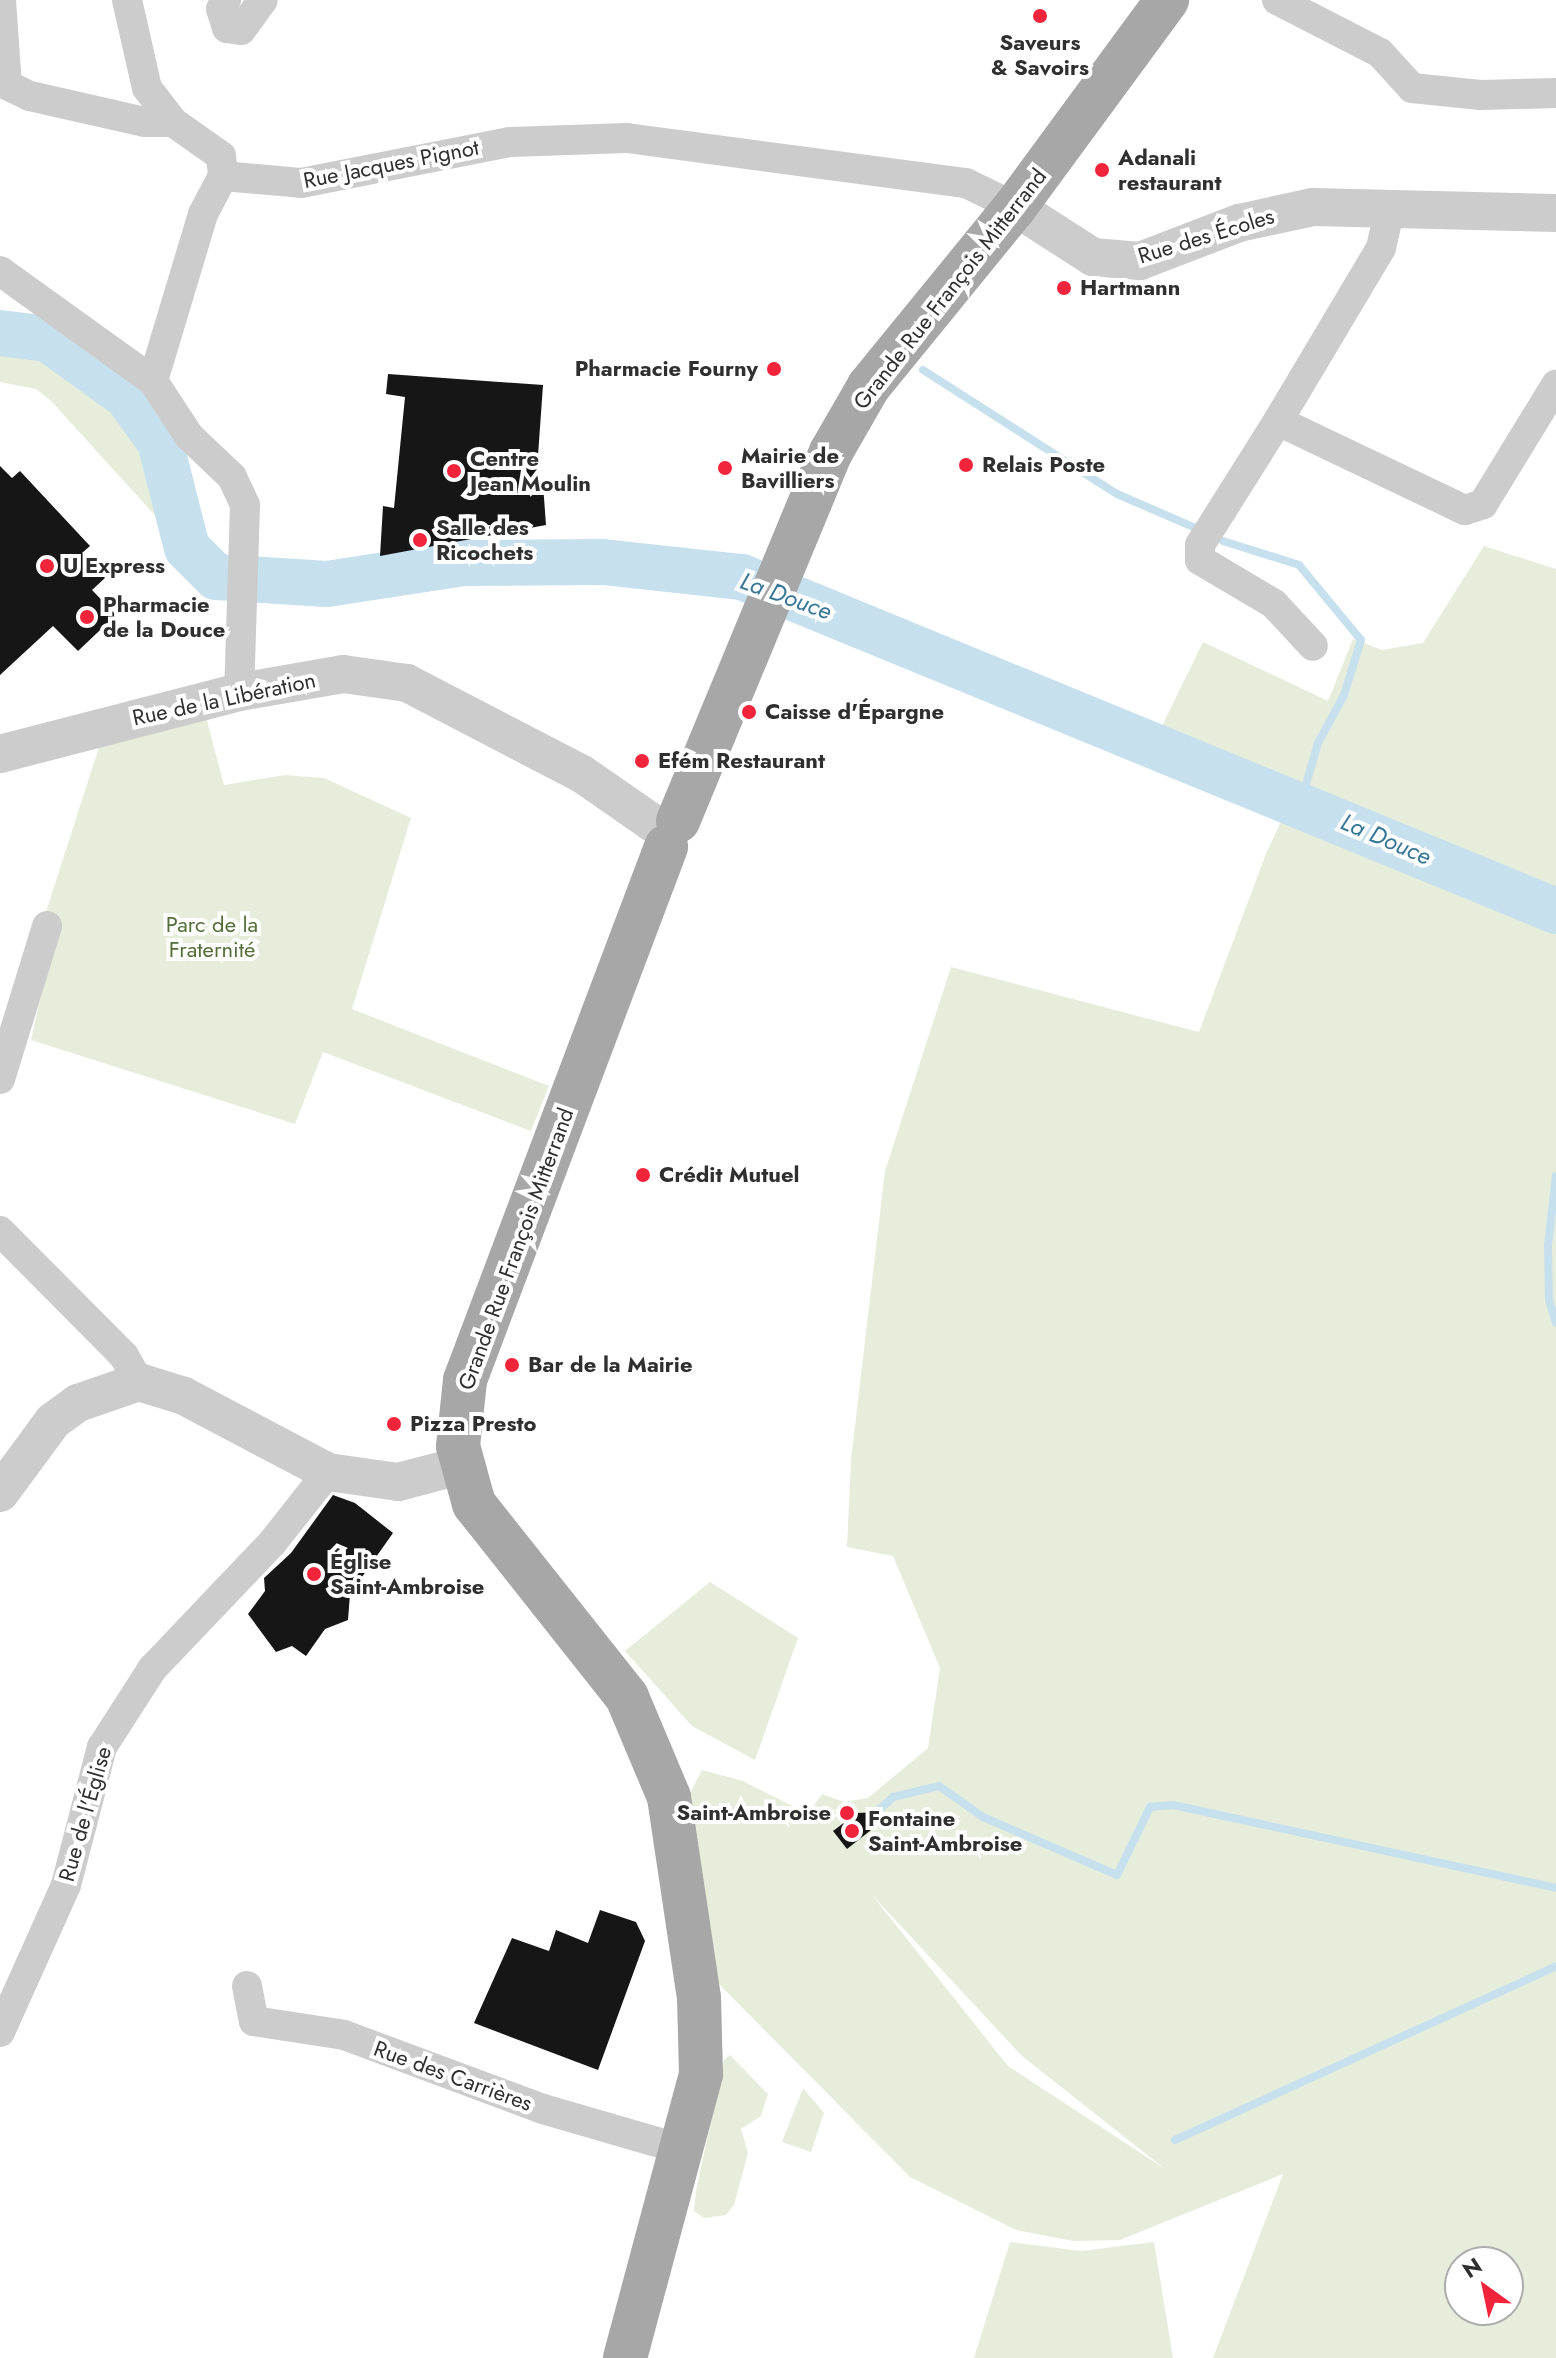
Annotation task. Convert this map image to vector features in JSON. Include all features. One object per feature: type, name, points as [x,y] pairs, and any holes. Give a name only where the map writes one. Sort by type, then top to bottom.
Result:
[{"type":"main road","name":"Grande Rue François Mitterrand","points":[[625,2358],[684,2150],[701,2074],[699,1998],[669,1797],[656,1756],[627,1697],[474,1504],[460,1466],[465,1380],[666,831],[755,633],[831,452],[869,386],[1015,207],[1167,0]]},
{"type":"street","points":[[1,0],[7,85],[30,96],[144,122],[173,122]]},
{"type":"street","points":[[127,0],[142,74],[173,122],[214,148],[223,176],[203,214],[153,381]]},
{"type":"street","points":[[226,0],[221,9],[227,28],[241,30],[263,0]]},
{"type":"street","points":[[1277,0],[1380,53],[1412,88],[1481,95],[1556,93]]},
{"type":"street","name":"Rue Jacques Pignot","points":[[223,176],[301,183],[510,142],[627,138],[966,183],[1015,207]]},
{"type":"street","name":"Rue des Écoles","points":[[1015,207],[1093,257],[1140,261],[1259,218],[1313,207],[1390,208],[1470,216],[1556,213]]},
{"type":"street","points":[[1313,646],[1274,604],[1200,560],[1200,545],[1381,248],[1390,208]]},
{"type":"street","points":[[0,271],[153,381],[189,436],[232,477],[245,505],[243,604],[236,658],[239,692]]},
{"type":"street","points":[[1278,421],[1465,510],[1483,504],[1556,385]]},
{"type":"street","name":"Rue de la Libération","points":[[0,754],[239,692],[343,674],[407,683],[582,774],[666,831]]},
{"type":"street","points":[[0,1079],[47,926]]},
{"type":"street","points":[[0,1231],[124,1356],[139,1382]]},
{"type":"street","points":[[0,1493],[53,1421],[78,1403],[139,1382],[184,1396],[328,1472],[398,1482],[460,1466]]},
{"type":"street","name":"Rue de l'Église","points":[[0,2032],[66,1885],[102,1747],[152,1669],[272,1543],[328,1472]]},
{"type":"street","name":"Rue des Carrières","points":[[247,1986],[254,2021],[344,2035],[543,2109],[684,2150]]},
{"type":"green space","points":[[0,346],[36,346],[126,408],[161,476],[168,512],[161,522],[51,401],[36,389],[0,382]]},
{"type":"green space","points":[[1484,546],[1556,569],[1556,2358],[1213,2358],[1283,2174],[1120,2240],[1073,2241],[1016,2230],[910,2177],[717,1982],[689,1795],[702,1770],[743,1781],[808,1814],[822,1794],[844,1802],[868,1798],[928,1748],[940,1668],[893,1556],[847,1547],[851,1460],[885,1171],[951,967],[1199,1032],[1267,851],[1300,783],[1159,732],[1203,642],[1328,701],[1353,639],[1382,650],[1423,643]],"holes":[[[872,1895],[1022,2056],[1165,2169],[1008,2066]]]},
{"type":"green space","name":"Parc de la Fraternité","points":[[206,717],[224,785],[285,775],[324,778],[411,818],[352,1009],[549,1086],[531,1131],[323,1052],[295,1124],[31,1040],[45,978],[27,971],[99,747]]},
{"type":"green space","points":[[710,1582],[798,1638],[755,1760],[692,1726],[625,1651]]},
{"type":"green space","points":[[730,2055],[768,2094],[761,2116],[741,2129],[748,2153],[734,2205],[726,2215],[704,2218],[694,2211],[696,2191],[724,2060]]},
{"type":"green space","points":[[803,2088],[824,2113],[811,2152],[782,2142]]},
{"type":"green space","points":[[1010,2242],[1081,2251],[1154,2242],[1173,2358],[974,2358]]},
{"type":"building","name":"Centre Jean Moulin","points":[[388,374],[543,385],[536,484],[543,484],[546,525],[380,556],[383,506],[394,508],[405,397],[386,394]]},
{"type":"building","name":"U Express","points":[[0,466],[12,478],[20,471],[90,546],[82,553],[105,578],[92,590],[116,615],[78,651],[53,626],[0,675]]},
{"type":"building","name":"Église Saint-Ambroise","points":[[333,1495],[355,1503],[393,1533],[350,1594],[348,1620],[325,1629],[306,1656],[292,1646],[276,1652],[248,1614],[265,1591],[264,1578],[291,1553]]},
{"type":"building","name":"Fontaine Saint-Ambroise","points":[[880,1812],[871,1830],[847,1849],[833,1831],[857,1813]]},
{"type":"building","points":[[600,1910],[636,1922],[645,1941],[598,2070],[474,2023],[512,1938],[549,1951],[556,1930],[588,1943]]},
{"type":"waterway","name":"La Douce","points":[[0,333],[48,339],[127,396],[160,442],[187,548],[216,577],[327,584],[465,563],[603,562],[742,577],[1556,911]]},
{"type":"waterway","points":[[923,370],[1117,494],[1198,529]]},
{"type":"waterway","points":[[1223,541],[1299,565],[1361,640],[1344,695],[1318,743],[1301,802]]},
{"type":"waterway","points":[[1556,1176],[1548,1245],[1549,1300],[1556,1323]]},
{"type":"waterway","points":[[871,1817],[893,1797],[939,1786],[983,1817],[1117,1875],[1150,1807],[1173,1805],[1556,1888]]},
{"type":"waterway","points":[[1175,2140],[1556,1966]]},
{"type":"place","name":"Saveurs & Savoirs","points":[[1040,16]]},
{"type":"place","name":"Adanali restaurant","points":[[1102,170]]},
{"type":"place","name":"Hartmann","points":[[1064,288]]},
{"type":"place","name":"Pharmacie Fourny","points":[[774,369]]},
{"type":"place","name":"Relais Poste","points":[[966,465]]},
{"type":"place","name":"Mairie de Bavilliers","points":[[725,468]]},
{"type":"place","name":"Centre Jean Moulin","points":[[454,471]]},
{"type":"place","name":"Salle des Ricochets","points":[[420,540]]},
{"type":"place","name":"U Express","points":[[47,566]]},
{"type":"place","name":"Pharmacie de la Douce","points":[[87,617]]},
{"type":"place","name":"Caisse d'Épargne","points":[[749,712]]},
{"type":"place","name":"Efém Restaurant","points":[[642,761]]},
{"type":"place","name":"Crédit Mutuel","points":[[643,1175]]},
{"type":"place","name":"Bar de la Mairie","points":[[512,1365]]},
{"type":"place","name":"Pizza Presto","points":[[394,1424]]},
{"type":"place","name":"Église Saint-Ambroise","points":[[314,1574]]},
{"type":"place","name":"Saint-Ambroise","points":[[847,1813]]},
{"type":"place","name":"Fontaine Saint-Ambroise","points":[[852,1831]]}]
